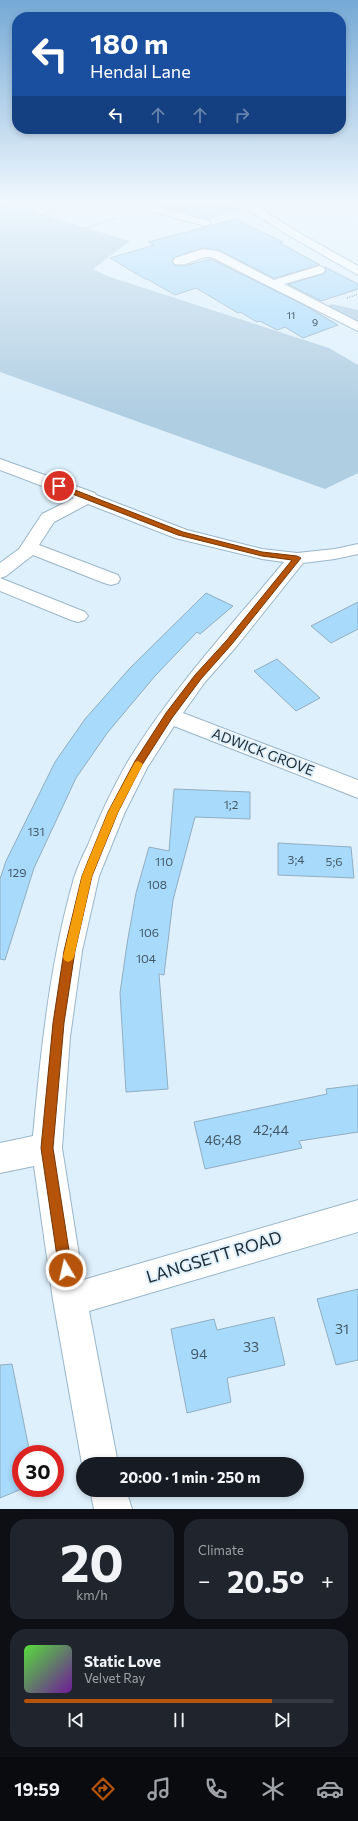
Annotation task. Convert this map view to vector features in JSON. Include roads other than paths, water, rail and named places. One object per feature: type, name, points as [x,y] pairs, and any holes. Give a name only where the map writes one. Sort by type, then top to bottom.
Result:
[{"type":"street","points":[[248,271],[358,327]]},
{"type":"street","points":[[272,284],[315,271]]},
{"type":"street","points":[[0,464],[89,497],[181,534],[262,554],[297,558],[335,554],[358,548]]},
{"type":"street","points":[[0,572],[25,553],[48,518],[89,497]]},
{"type":"street","points":[[29,547],[111,579]]},
{"type":"street","points":[[99,1457],[70,1300],[47,1148],[57,1030],[69,951],[87,876],[113,812],[138,764],[169,716],[198,677],[230,642],[297,558]]},
{"type":"street","points":[[0,584],[78,616]]},
{"type":"street","name":"ADWICK GROVE","points":[[169,716],[358,789]]},
{"type":"street","points":[[0,1158],[47,1148]]},
{"type":"street","name":"LANGSETT ROAD","points":[[70,1300],[358,1216]]},
{"type":"street","points":[[110,1497],[113,1509]]}]
